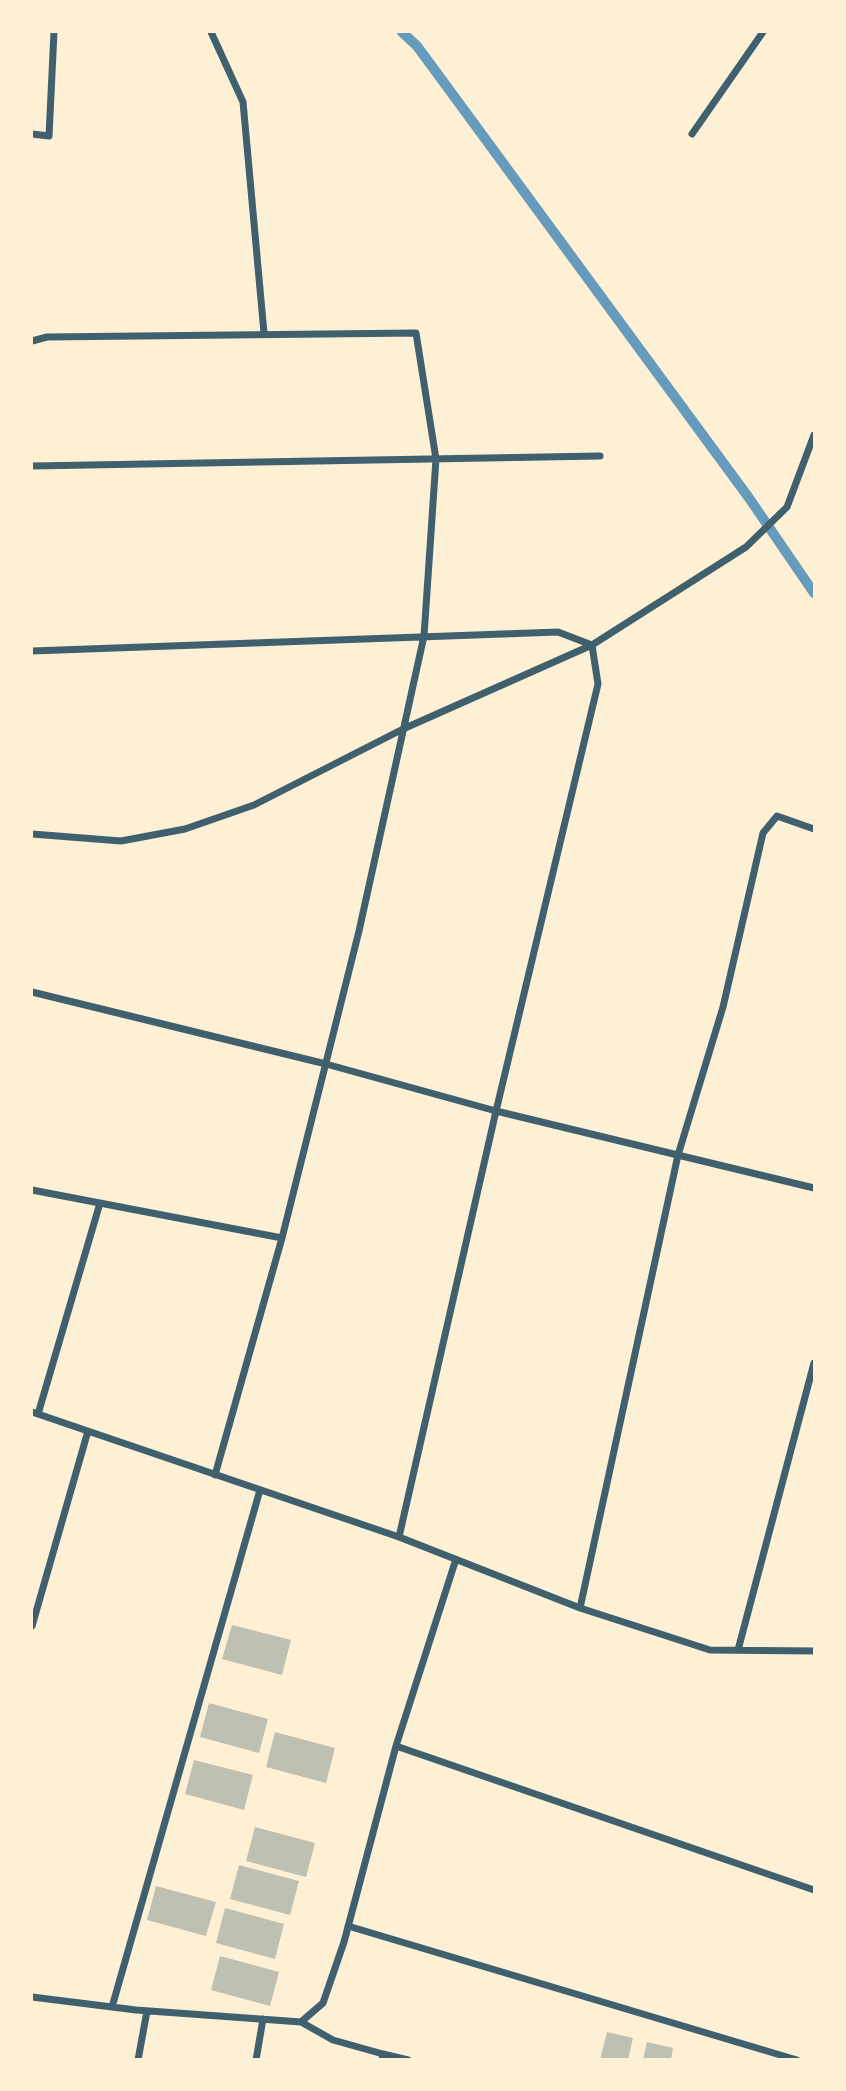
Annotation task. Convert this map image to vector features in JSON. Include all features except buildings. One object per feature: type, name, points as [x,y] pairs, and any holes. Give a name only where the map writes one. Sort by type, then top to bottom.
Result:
[{"type":"street","points":[[32,134],[49,136],[54,32]]},
{"type":"street","points":[[211,32],[243,102],[264,333]]},
{"type":"street","points":[[692,134],[763,32]]},
{"type":"street","points":[[32,341],[47,337],[416,333],[436,459],[424,636],[359,931],[326,1064],[282,1238],[215,1475]]},
{"type":"street","points":[[32,834],[121,841],[185,829],[254,805],[403,729],[592,645],[746,547],[787,507],[814,435]]},
{"type":"street","points":[[32,466],[600,456]]},
{"type":"street","points":[[32,650],[558,632],[592,645]]},
{"type":"street","points":[[399,1537],[496,1111],[598,684],[592,645]]},
{"type":"street","points":[[580,1608],[678,1155],[723,1007],[764,833],[777,816],[814,829]]},
{"type":"street","points":[[32,992],[326,1064],[496,1111],[814,1188]]},
{"type":"street","points":[[32,1190],[282,1238]]},
{"type":"street","points":[[100,1203],[35,1413],[399,1537],[580,1608],[710,1650],[814,1651]]},
{"type":"street","points":[[737,1650],[814,1363]]},
{"type":"street","points":[[32,1626],[88,1431]]},
{"type":"street","points":[[112,2007],[260,1490]]},
{"type":"street","points":[[301,2022],[323,2003],[348,1926],[396,1746],[456,1559]]},
{"type":"street","points":[[396,1746],[814,1891]]},
{"type":"street","points":[[348,1926],[797,2060]]},
{"type":"street","points":[[32,1997],[148,2011],[301,2022],[333,2040],[383,2057],[408,2060]]},
{"type":"street","points":[[138,2060],[148,2011]]},
{"type":"street","points":[[256,2060],[263,2019]]},
{"type":"waterway","points":[[402,32],[417,46],[749,498],[814,593]]}]
